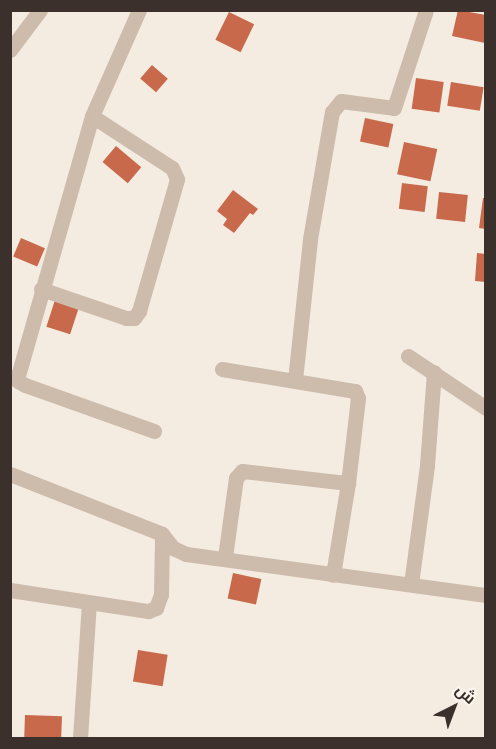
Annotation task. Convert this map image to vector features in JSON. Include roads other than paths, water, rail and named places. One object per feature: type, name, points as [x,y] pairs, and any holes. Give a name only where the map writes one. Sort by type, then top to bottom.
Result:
[{"type":"street","points":[[10,50],[40,10]]},
{"type":"street","points":[[139,10],[92,116],[22,351],[18,381],[154,431]]},
{"type":"street","points":[[295,380],[310,239],[332,112],[341,101],[394,108],[426,10]]},
{"type":"street","points":[[41,289],[126,318],[134,318],[140,311],[177,179],[172,168],[92,116]]},
{"type":"street","points":[[408,356],[486,408]]},
{"type":"street","points":[[222,369],[355,391],[358,398],[348,483],[333,575]]},
{"type":"street","points":[[411,584],[427,465],[434,372]]},
{"type":"street","points":[[225,557],[236,478],[242,471],[348,483]]},
{"type":"street","points":[[10,474],[162,534],[173,548],[186,554],[225,557],[333,575],[486,595]]},
{"type":"street","points":[[10,590],[148,611],[156,608],[161,594],[162,534]]},
{"type":"street","points":[[80,738],[89,603]]}]
